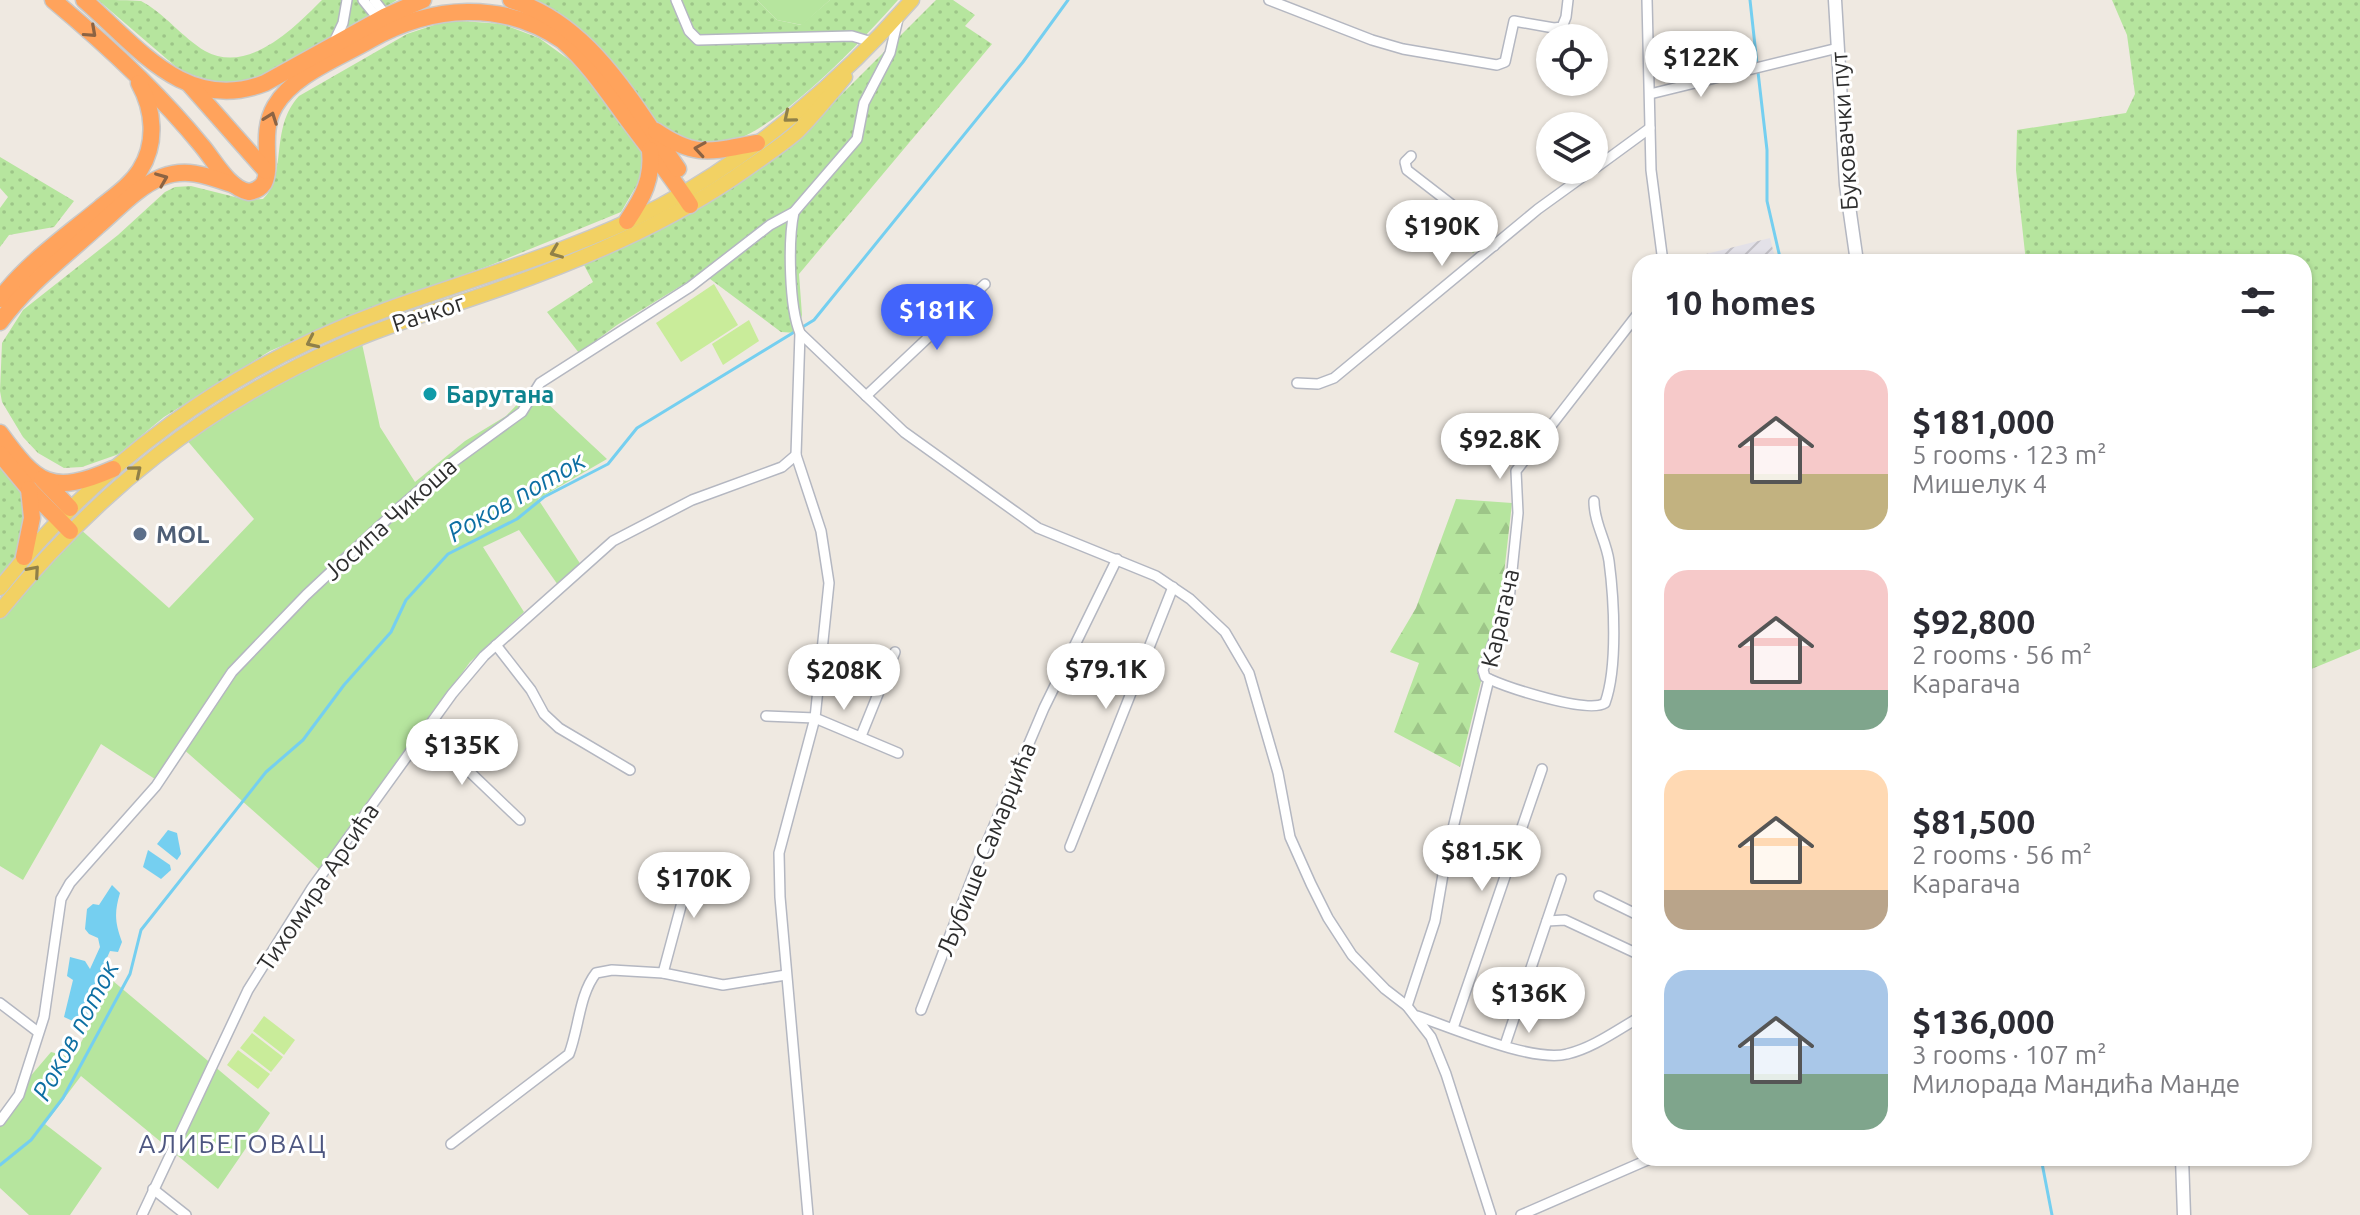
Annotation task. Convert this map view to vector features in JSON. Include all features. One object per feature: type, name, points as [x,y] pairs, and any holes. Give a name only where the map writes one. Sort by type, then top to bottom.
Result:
[{"type":"highway","points":[[53,0],[127,65],[178,116],[234,185]]},
{"type":"highway","points":[[84,0],[155,64],[189,85],[266,171]]},
{"type":"highway","points":[[0,322],[16,299],[138,191],[163,177],[199,173],[245,192],[254,191],[263,184],[266,171],[267,124],[285,93],[423,0]]},
{"type":"highway","points":[[511,0],[540,11],[579,39],[601,62],[648,125],[690,196]]},
{"type":"highway","points":[[189,85],[218,91],[255,87],[332,45],[386,23],[471,8],[509,13],[536,23],[561,39],[588,66],[650,150],[690,196]]},
{"type":"highway","points":[[0,299],[139,173],[151,142],[152,128],[148,101],[127,65]]},
{"type":"highway","points":[[648,125],[679,145],[699,151],[724,151],[757,143]]},
{"type":"highway","points":[[627,221],[648,186],[650,150]]},
{"type":"highway","points":[[0,433],[35,484],[24,557]]},
{"type":"highway","points":[[0,454],[35,484],[66,520]]},
{"type":"highway","points":[[35,484],[84,482],[113,469]]},
{"type":"main road","name":"Рачког","points":[[0,588],[24,557],[66,520],[207,418],[274,378],[387,327],[514,284],[604,248],[690,196],[805,104],[912,0]]},
{"type":"main road","name":"Рачког","points":[[0,611],[66,520],[113,469],[147,440],[198,405],[253,371],[383,311],[543,258],[738,175],[796,133],[872,42]]},
{"type":"street","points":[[332,45],[343,23],[347,0]]},
{"type":"street","points":[[363,0],[386,23]]},
{"type":"street","points":[[374,0],[386,23]]},
{"type":"street","points":[[676,0],[689,31],[698,40],[852,36],[872,42]]},
{"type":"street","points":[[1269,0],[1382,43],[1501,65],[1505,62],[1514,21],[1558,28],[1565,20],[1568,0]]},
{"type":"street","points":[[1647,0],[1651,170],[1662,254]]},
{"type":"street","name":"Буковачки пут","points":[[1835,0],[1846,185],[1856,254]]},
{"type":"street","name":"Јосипа Чикоша","points":[[0,1121],[19,1095],[44,1017],[61,899],[70,883],[156,786],[232,672],[306,595],[399,508],[445,468],[522,412],[540,383],[690,287],[770,225],[794,212],[857,139],[864,103],[890,53],[899,15]]},
{"type":"street","points":[[1650,94],[1838,48]]},
{"type":"street","points":[[1608,158],[1650,128]]},
{"type":"street","points":[[1411,156],[1405,162],[1407,170],[1473,221],[1494,246]]},
{"type":"street","points":[[1297,383],[1318,384],[1334,378],[1574,184]]},
{"type":"street","points":[[794,212],[791,269],[798,329],[796,455],[821,531],[829,583],[815,718],[779,853],[786,975],[808,1215]]},
{"type":"street","points":[[866,396],[985,284]]},
{"type":"street","name":"Карагача","points":[[1594,501],[1594,515],[1609,559],[1614,661],[1605,703],[1597,708],[1561,701],[1489,679],[1483,670],[1509,600],[1518,513],[1516,471],[1632,321]]},
{"type":"street","points":[[798,329],[904,432],[1038,528],[1156,576],[1196,604],[1225,632],[1249,673],[1278,773],[1290,837],[1328,918],[1352,955],[1417,1016],[1431,1037],[1491,1215]]},
{"type":"street","name":"Тихомира Арсића","points":[[142,1215],[248,990],[312,888],[452,694],[496,645],[613,541],[692,500],[782,467],[796,455]]},
{"type":"street","name":"Љубише Самарџића","points":[[921,1010],[976,868],[1044,708],[1117,559]]},
{"type":"street","points":[[1070,847],[1173,587]]},
{"type":"street","points":[[496,645],[552,721],[630,770]]},
{"type":"street","points":[[861,736],[895,652]]},
{"type":"street","name":"Карагача","points":[[1407,1006],[1435,921],[1446,857],[1489,679]]},
{"type":"street","points":[[766,716],[815,718],[898,753]]},
{"type":"street","points":[[427,731],[520,820]]},
{"type":"street","points":[[1453,1028],[1542,769]]},
{"type":"street","points":[[663,973],[690,860]]},
{"type":"street","points":[[1505,1045],[1561,879]]},
{"type":"street","points":[[1599,896],[1632,912]]},
{"type":"street","points":[[1547,921],[1565,920],[1632,951]]},
{"type":"street","points":[[451,1144],[569,1054],[587,985],[596,973],[612,970],[663,973],[723,985],[786,975]]},
{"type":"street","points":[[0,1003],[38,1032]]},
{"type":"street","points":[[1417,1016],[1547,1056],[1569,1054],[1632,1024]]},
{"type":"street","points":[[1521,1215],[1634,1166]]},
{"type":"street","points":[[2182,1166],[2184,1215]]},
{"type":"street","points":[[153,1189],[186,1215]]},
{"type":"shaded area","points":[[1770,238],[1774,254],[1706,254]]},
{"type":"green space","points":[[98,0],[141,1],[205,51],[221,57],[237,57],[254,53],[284,35],[322,0],[397,0],[279,70],[249,81],[223,84],[182,72]]},
{"type":"green space","points":[[529,0],[757,0],[777,20],[801,25],[830,0],[898,0],[845,57],[801,97],[758,129],[738,139],[712,144],[688,140],[665,128],[646,111],[582,32],[549,8]]},
{"type":"green space","points":[[757,0],[830,0],[802,25],[777,20]]},
{"type":"green space","points":[[936,0],[953,0],[975,15],[965,26],[992,44],[799,274],[802,315],[797,333],[781,332],[702,273],[617,325],[579,353],[547,312],[593,282],[584,265],[641,239],[696,208],[797,139]]},
{"type":"green space","points":[[2112,0],[2360,0],[2360,649],[2312,669],[2312,254],[2025,254],[2016,170],[2017,130],[2126,113],[2135,94],[2127,35]]},
{"type":"green space","points":[[449,20],[502,24],[539,38],[582,69],[643,149],[645,171],[621,212],[486,267],[377,305],[270,351],[164,417],[119,454],[82,467],[64,468],[38,453],[23,437],[2,402],[0,391],[2,343],[23,310],[118,235],[165,192],[175,187],[191,186],[247,200],[263,199],[275,178],[284,122],[299,96],[407,34]]},
{"type":"green space","points":[[0,157],[74,201],[54,227],[9,235],[0,247],[0,208],[8,197],[0,188]]},
{"type":"green space","points":[[1446,205],[1471,222],[1488,241],[1473,253],[1452,230]]},
{"type":"green space","points":[[714,284],[738,325],[681,362],[656,323]]},
{"type":"green space","points":[[749,320],[759,341],[723,365],[712,344]]},
{"type":"green space","points":[[361,339],[380,427],[415,482],[465,441],[506,416],[532,389],[607,459],[538,499],[581,565],[558,585],[519,530],[483,547],[524,612],[470,662],[320,870],[181,747],[158,781],[101,744],[23,880],[0,866],[0,617],[79,528],[169,608],[254,519],[185,438],[231,401]]},
{"type":"green space","points":[[0,460],[17,481],[27,502],[17,555],[0,580]]},
{"type":"green space","points":[[1456,499],[1512,503],[1501,600],[1460,767],[1394,732],[1419,663],[1390,652],[1416,608]]},
{"type":"green space","points":[[113,981],[270,1113],[218,1189],[81,1076],[45,1124],[102,1168],[70,1215],[29,1215],[0,1188],[0,1112],[51,1052],[73,1058]]},
{"type":"green space","points":[[264,1016],[295,1040],[284,1055],[253,1031]]},
{"type":"green space","points":[[252,1033],[283,1057],[271,1072],[240,1048]]},
{"type":"green space","points":[[238,1050],[270,1074],[258,1089],[227,1065]]},
{"type":"water","points":[[168,830],[177,833],[181,854],[177,860],[157,844]]},
{"type":"water","points":[[148,850],[170,865],[171,870],[161,879],[143,867]]},
{"type":"water","points":[[112,885],[120,893],[116,918],[122,942],[118,952],[110,951],[84,1010],[89,1015],[85,1021],[81,1019],[77,1023],[64,1017],[73,980],[67,976],[70,957],[85,961],[90,969],[100,947],[98,938],[85,929],[87,909],[93,904],[99,905]]},
{"type":"waterway","name":"Роков поток","points":[[0,1165],[31,1140],[63,1098],[130,974],[141,930],[266,772],[303,740],[344,685],[391,632],[406,600],[448,554],[517,519],[544,497],[608,464],[637,428],[814,320],[1023,62],[1068,0]]},
{"type":"waterway","points":[[1750,0],[1757,64]]},
{"type":"waterway","points":[[1758,72],[1767,150],[1767,201],[1779,254]]},
{"type":"waterway","points":[[2043,1166],[2052,1215]]},
{"type":"place","name":"Барутана","points":[[430,394]]},
{"type":"place","name":"MOL","points":[[140,534]]},
{"type":"district","name":"АЛИБЕГОВАЦ","points":[[233,1143]]}]
